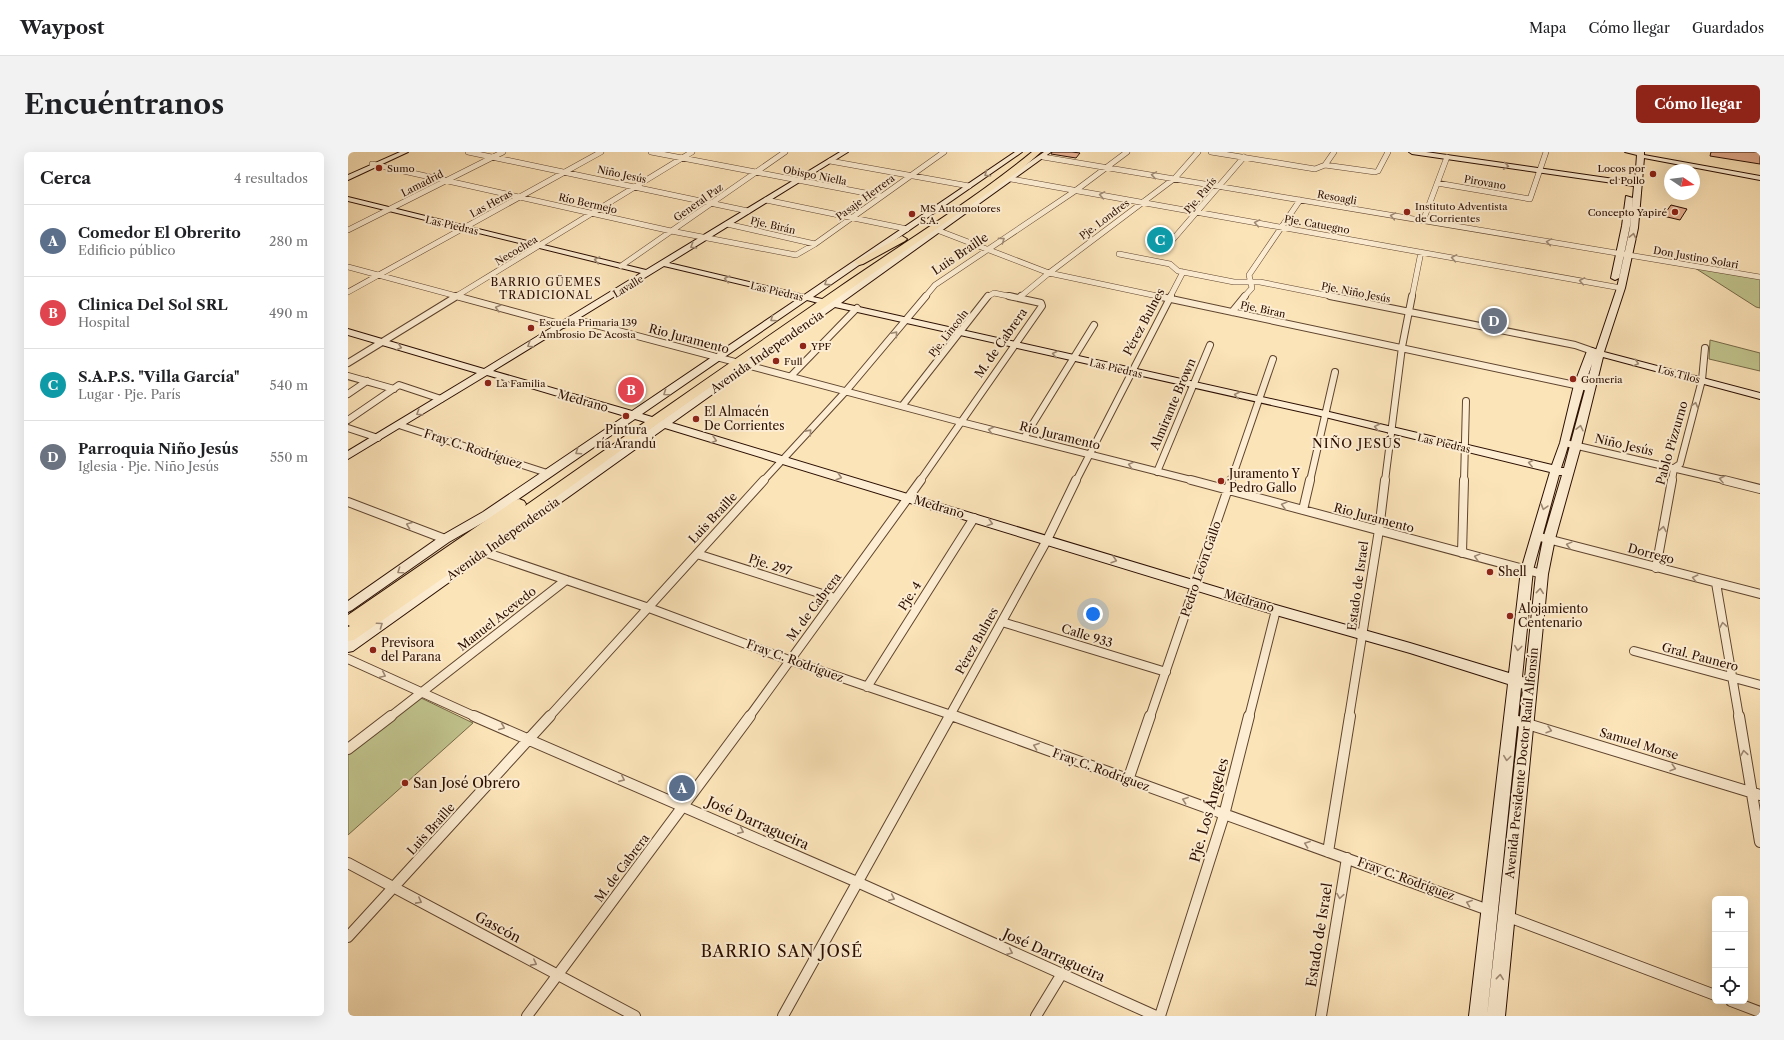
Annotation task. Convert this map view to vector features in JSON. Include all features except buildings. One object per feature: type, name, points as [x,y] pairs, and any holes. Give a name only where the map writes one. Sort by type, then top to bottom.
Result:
[{"type":"highway","name":"Avenida Independencia","points":[[932,228],[1031,152]]},
{"type":"highway","name":"Avenida Independencia","points":[[348,623],[393,591],[648,420],[738,363],[820,301],[932,228],[1015,170],[1043,154]]},
{"type":"highway","points":[[962,206],[1002,185]]},
{"type":"highway","points":[[859,262],[932,228]]},
{"type":"highway","points":[[880,272],[932,228]]},
{"type":"highway","name":"Avenida Independencia","points":[[348,635],[418,587],[648,420]]},
{"type":"highway","points":[[393,591],[433,556],[487,515]]},
{"type":"highway","points":[[418,587],[531,519]]},
{"type":"main road","points":[[348,178],[397,152]]},
{"type":"main road","points":[[348,175],[405,152]]},
{"type":"main road","name":"Lavalle","points":[[348,456],[486,373],[845,152]]},
{"type":"main road","name":"Avenida Independencia","points":[[820,301],[859,262],[969,186],[1015,152]]},
{"type":"main road","points":[[1412,152],[1439,154],[1447,157],[1634,185]]},
{"type":"main road","points":[[1628,152],[1760,178]]},
{"type":"main road","name":"Avenida Independencia","points":[[932,228],[1002,185],[1043,154]]},
{"type":"main road","points":[[1642,155],[1760,172]]},
{"type":"main road","name":"Avenida Presidente Doctor Raúl Alfonsín","points":[[1478,1016],[1527,570],[1556,468],[1617,287],[1624,254],[1634,228],[1634,185],[1642,155]]},
{"type":"main road","name":"Las Piedras","points":[[348,199],[649,273]]},
{"type":"main road","name":"Las Piedras","points":[[664,264],[820,301],[908,319],[1014,345],[1324,414],[1556,468],[1568,473]]},
{"type":"main road","name":"Avenida Independencia","points":[[348,647],[531,519],[648,420],[716,358],[820,301],[880,272]]},
{"type":"main road","name":"Medrano","points":[[348,332],[381,343],[648,420],[1195,584],[1276,610],[1530,685]]},
{"type":"main road","name":"Los Tilos","points":[[1595,352],[1760,396]]},
{"type":"main road","name":"Avenida Presidente Doctor Raúl Alfonsín","points":[[1496,1016],[1542,574],[1549,539],[1576,446],[1584,386]]},
{"type":"main road","name":"Avenida Independencia","points":[[348,607],[445,539],[487,515],[547,473],[648,420]]},
{"type":"street","name":"Niño Jesús","points":[[468,152],[748,211]]},
{"type":"street","name":"Lamadrid","points":[[348,230],[503,152]]},
{"type":"street","name":"Las Heras","points":[[348,292],[601,152]]},
{"type":"street","name":"Obispo Niella","points":[[651,152],[881,196]]},
{"type":"street","name":"Necochea","points":[[348,363],[692,152]]},
{"type":"street","name":"General Paz","points":[[621,266],[785,152]]},
{"type":"street","name":"Pasaje Herrera","points":[[796,256],[944,152]]},
{"type":"street","name":"Luis Braille","points":[[348,938],[528,738],[649,608],[846,391],[935,285],[1075,191],[1127,152]]},
{"type":"street","name":"Pje. Londres","points":[[1019,298],[1049,273],[1175,178],[1198,152]]},
{"type":"street","points":[[1211,152],[1315,169],[1322,167],[1370,172],[1378,171],[1388,152]]},
{"type":"street","points":[[1322,167],[1334,152]]},
{"type":"street","points":[[1539,170],[1546,152]]},
{"type":"street","name":"Resoagli","points":[[1043,154],[1107,168],[1175,178],[1624,254]]},
{"type":"street","name":"Pje. París","points":[[1169,244],[1244,157]]},
{"type":"street","points":[[1423,221],[1447,157]]},
{"type":"street","points":[[830,161],[969,186]]},
{"type":"street","name":"Río Bermejo","points":[[374,164],[671,231],[796,256]]},
{"type":"street","name":"Pirovano","points":[[1437,183],[1530,199],[1539,170]]},
{"type":"street","name":"Pje. Catuegno","points":[[1011,179],[1617,287]]},
{"type":"street","points":[[766,200],[907,229]]},
{"type":"street","points":[[1232,312],[1252,288],[1249,275],[1300,200]]},
{"type":"street","name":"Pje. Birán","points":[[727,224],[815,244]]},
{"type":"street","name":"Pje. Biran","points":[[932,228],[1049,273],[1584,386]]},
{"type":"street","name":"Estado de Israel","points":[[1328,852],[1364,635],[1402,347],[1421,252]]},
{"type":"street","name":"Pje. Niño Jesús","points":[[1119,254],[1170,264],[1178,271],[1234,282],[1251,281],[1575,345],[1595,352]]},
{"type":"street","name":"Don Justino Solari","points":[[1624,254],[1760,277]]},
{"type":"street","points":[[348,267],[563,325]]},
{"type":"street","name":"Pérez Bulnes","points":[[783,1016],[1047,540],[1089,454],[1184,272]]},
{"type":"street","name":"Pje. Lincoln","points":[[902,406],[989,294],[994,293],[1019,298]]},
{"type":"street","name":"M. de Cabrera","points":[[526,1016],[684,806],[789,660],[909,498],[1042,306],[1041,303],[1019,298]]},
{"type":"street","points":[[791,376],[857,308]]},
{"type":"street","name":"Rio Juramento","points":[[573,319],[716,358],[791,376],[961,422],[1228,490],[1542,574]]},
{"type":"street","points":[[1024,438],[1094,326]]},
{"type":"street","name":"Almirante Brown","points":[[1157,472],[1210,345]]},
{"type":"street","name":"Pablo Pizzurno","points":[[1656,568],[1674,468],[1680,464],[1702,380],[1706,348]]},
{"type":"street","name":"Pedro León Gallo","points":[[1128,780],[1273,359]]},
{"type":"street","points":[[1303,510],[1324,414],[1336,372]]},
{"type":"street","points":[[348,376],[394,389]]},
{"type":"street","points":[[348,394],[367,381]]},
{"type":"street","points":[[348,420],[399,386],[441,399]]},
{"type":"street","points":[[1462,552],[1466,448],[1466,401]]},
{"type":"street","name":"Fray C. Rodríguez","points":[[399,425],[547,473]]},
{"type":"street","points":[[348,428],[378,438]]},
{"type":"street","name":"Niño Jesús","points":[[1565,443],[1760,489]]},
{"type":"street","points":[[348,502],[445,539]]},
{"type":"street","name":"Pje. 4","points":[[867,687],[974,518]]},
{"type":"street","name":"Dorrego","points":[[1536,536],[1760,594]]},
{"type":"street","name":"Fray C. Rodríguez","points":[[484,552],[649,608],[789,660],[950,714],[1128,780],[1506,916],[1712,994]]},
{"type":"street","name":"Pje. 297","points":[[697,554],[835,598]]},
{"type":"street","name":"Manuel Acevedo","points":[[348,749],[566,580]]},
{"type":"street","points":[[1716,583],[1732,677],[1755,793],[1760,842]]},
{"type":"street","name":"Pje. Los Ángeles","points":[[1160,1016],[1224,814],[1276,610]]},
{"type":"street","name":"Calle 933","points":[[1002,622],[1166,672]]},
{"type":"street","name":"Gral. Paunero","points":[[1634,651],[1760,685]]},
{"type":"street","name":"José Darragueira","points":[[348,659],[422,693],[857,882],[1061,975],[1156,1016]]},
{"type":"street","name":"Samuel Morse","points":[[1511,719],[1755,793]]},
{"type":"street","name":"Estado de Israel","points":[[1321,1016],[1347,858]]},
{"type":"street","name":"Gascón","points":[[348,863],[636,1016]]},
{"type":"street","points":[[1036,1016],[1061,975]]},
{"type":"street","points":[[1739,1004],[1760,1012]]},
{"type":"green space","points":[[1695,268],[1760,279],[1760,308],[1756,307]]},
{"type":"green space","points":[[1710,340],[1760,353],[1760,371],[1709,359]]},
{"type":"green space","points":[[419,697],[473,723],[348,835],[348,753]]},
{"type":"place","name":"Sumo","points":[[379,168]]},
{"type":"place","name":"Locos por el Pollo","points":[[1653,174]]},
{"type":"place","name":"Instituto Adventista de Corrientes","points":[[1407,212]]},
{"type":"place","name":"Concepto Yapiré","points":[[1675,212]]},
{"type":"place","name":"MS Automotores S.A.","points":[[912,214]]},
{"type":"place","name":"S.A.P.S. \"Villa García\"","points":[[1160,240]]},
{"type":"place","name":"Parroquia Niño Jesús","points":[[1494,321]]},
{"type":"place","name":"Escuela Primaria 139 Ambrosio De Acosta","points":[[531,328]]},
{"type":"place","name":"YPF","points":[[803,346]]},
{"type":"place","name":"Full","points":[[776,361]]},
{"type":"place","name":"Gomeria","points":[[1573,379]]},
{"type":"place","name":"La Familia","points":[[488,383]]},
{"type":"place","name":"Clinica Del Sol SRL","points":[[631,390]]},
{"type":"place","name":"Pintura ría Arandú","points":[[626,416]]},
{"type":"place","name":"El Almacén De Corrientes","points":[[696,419]]},
{"type":"place","name":"Juramento Y Pedro Gallo","points":[[1221,481]]},
{"type":"place","name":"Shell","points":[[1490,572]]},
{"type":"place","name":"Alojamiento Centenario","points":[[1510,616]]},
{"type":"place","name":"Previsora del Parana","points":[[373,650]]},
{"type":"place","name":"San José Obrero","points":[[405,783]]},
{"type":"place","name":"Comedor El Obrerito","points":[[682,788]]},
{"type":"district","name":"BARRIO GÜEMES TRADICIONAL","points":[[546,288]]},
{"type":"district","name":"NIÑO JESÚS","points":[[1357,443]]},
{"type":"district","name":"BARRIO SAN JOSÉ","points":[[782,951]]}]
